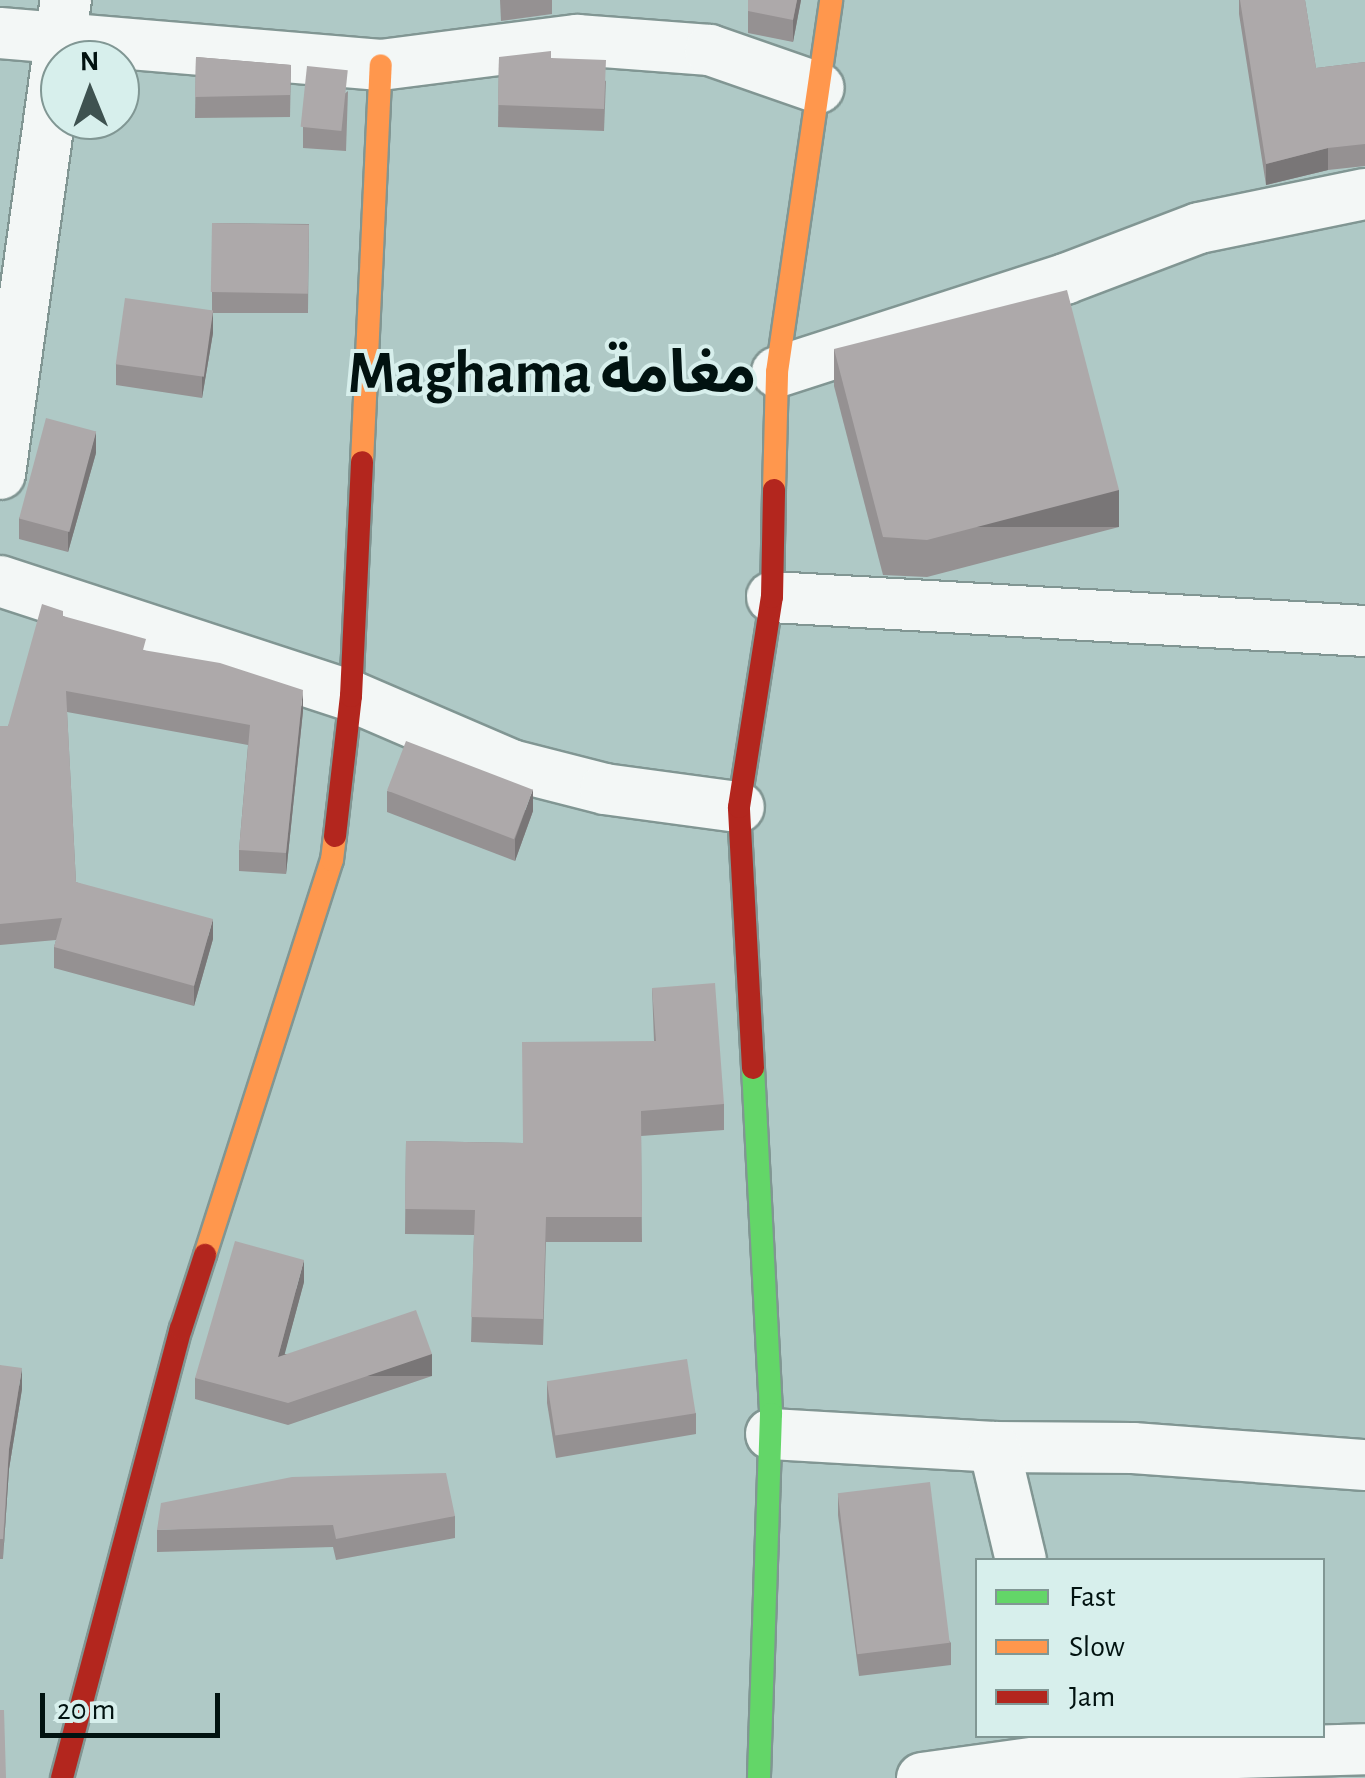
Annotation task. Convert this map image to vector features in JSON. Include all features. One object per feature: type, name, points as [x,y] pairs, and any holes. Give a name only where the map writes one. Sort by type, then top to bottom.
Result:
[{"type":"street","points":[[759,1778],[771,1434],[739,807],[772,597],[777,372],[831,0]]},
{"type":"street","points":[[0,33],[63,19],[381,66],[578,40],[710,50],[820,88]]},
{"type":"street","points":[[0,474],[63,19]]},
{"type":"street","points":[[62,1778],[181,1329],[332,860],[350,696],[381,66]]},
{"type":"street","points":[[777,372],[1065,280],[1200,228],[1365,194]]},
{"type":"street","points":[[0,582],[350,696],[511,765],[605,789],[739,807]]},
{"type":"street","points":[[772,597],[1365,632]]},
{"type":"street","points":[[771,1434],[994,1447],[1133,1448],[1365,1465]]},
{"type":"street","points":[[994,1447],[1020,1558]]},
{"type":"street","points":[[922,1778],[1064,1747],[1365,1749]]},
{"type":"building","points":[[748,0],[797,0],[793,20],[748,11]]},
{"type":"building","points":[[1240,0],[1305,0],[1316,68],[1365,62],[1365,144],[1328,148],[1266,164]]},
{"type":"building","points":[[551,51],[551,58],[606,60],[604,109],[498,105],[499,57]]},
{"type":"building","points":[[196,57],[291,65],[290,95],[195,97]]},
{"type":"building","points":[[307,66],[348,70],[341,131],[301,127]]},
{"type":"building","points":[[212,223],[309,225],[308,294],[211,292]]},
{"type":"building","points":[[1067,290],[1119,490],[927,540],[883,537],[834,349]]},
{"type":"building","points":[[125,298],[213,310],[204,377],[116,364]]},
{"type":"building","points":[[46,418],[96,431],[69,532],[19,518]]},
{"type":"building","points":[[42,604],[63,611],[63,616],[146,639],[143,650],[220,663],[303,690],[286,853],[239,850],[250,725],[66,691],[76,882],[213,919],[194,986],[54,947],[62,918],[0,924],[0,726],[8,726]]},
{"type":"building","points":[[406,741],[533,790],[514,839],[387,790]]},
{"type":"building","points":[[715,983],[724,1104],[641,1111],[642,1217],[546,1217],[543,1319],[471,1317],[475,1210],[405,1209],[406,1141],[523,1143],[522,1042],[656,1041],[652,988]]},
{"type":"building","points":[[235,1241],[304,1260],[278,1357],[416,1310],[432,1354],[288,1403],[195,1378]]},
{"type":"building","points":[[687,1359],[696,1413],[555,1436],[547,1381]]},
{"type":"building","points":[[0,1365],[22,1368],[9,1449],[3,1539],[0,1539]]},
{"type":"building","points":[[446,1473],[455,1516],[336,1539],[333,1525],[157,1530],[161,1503],[292,1477]]},
{"type":"building","points":[[930,1482],[950,1643],[857,1654],[838,1493]]},
{"type":"building","points":[[0,1710],[4,1710],[6,1778],[0,1778]]},
{"type":"traffic: fast","points":[[753,1068],[771,1414],[759,1778]]},
{"type":"traffic: slow","points":[[774,490],[777,372],[831,0]]},
{"type":"traffic: slow","points":[[362,462],[381,65]]},
{"type":"traffic: slow","points":[[205,1255],[332,860],[335,836]]},
{"type":"traffic: jam","points":[[335,836],[351,696],[362,462]]},
{"type":"traffic: jam","points":[[753,1068],[739,807],[772,597],[774,490]]},
{"type":"traffic: jam","points":[[62,1778],[181,1329],[205,1255]]},
{"type":"district","name":"Maghama مغامة","points":[[552,374]]}]
